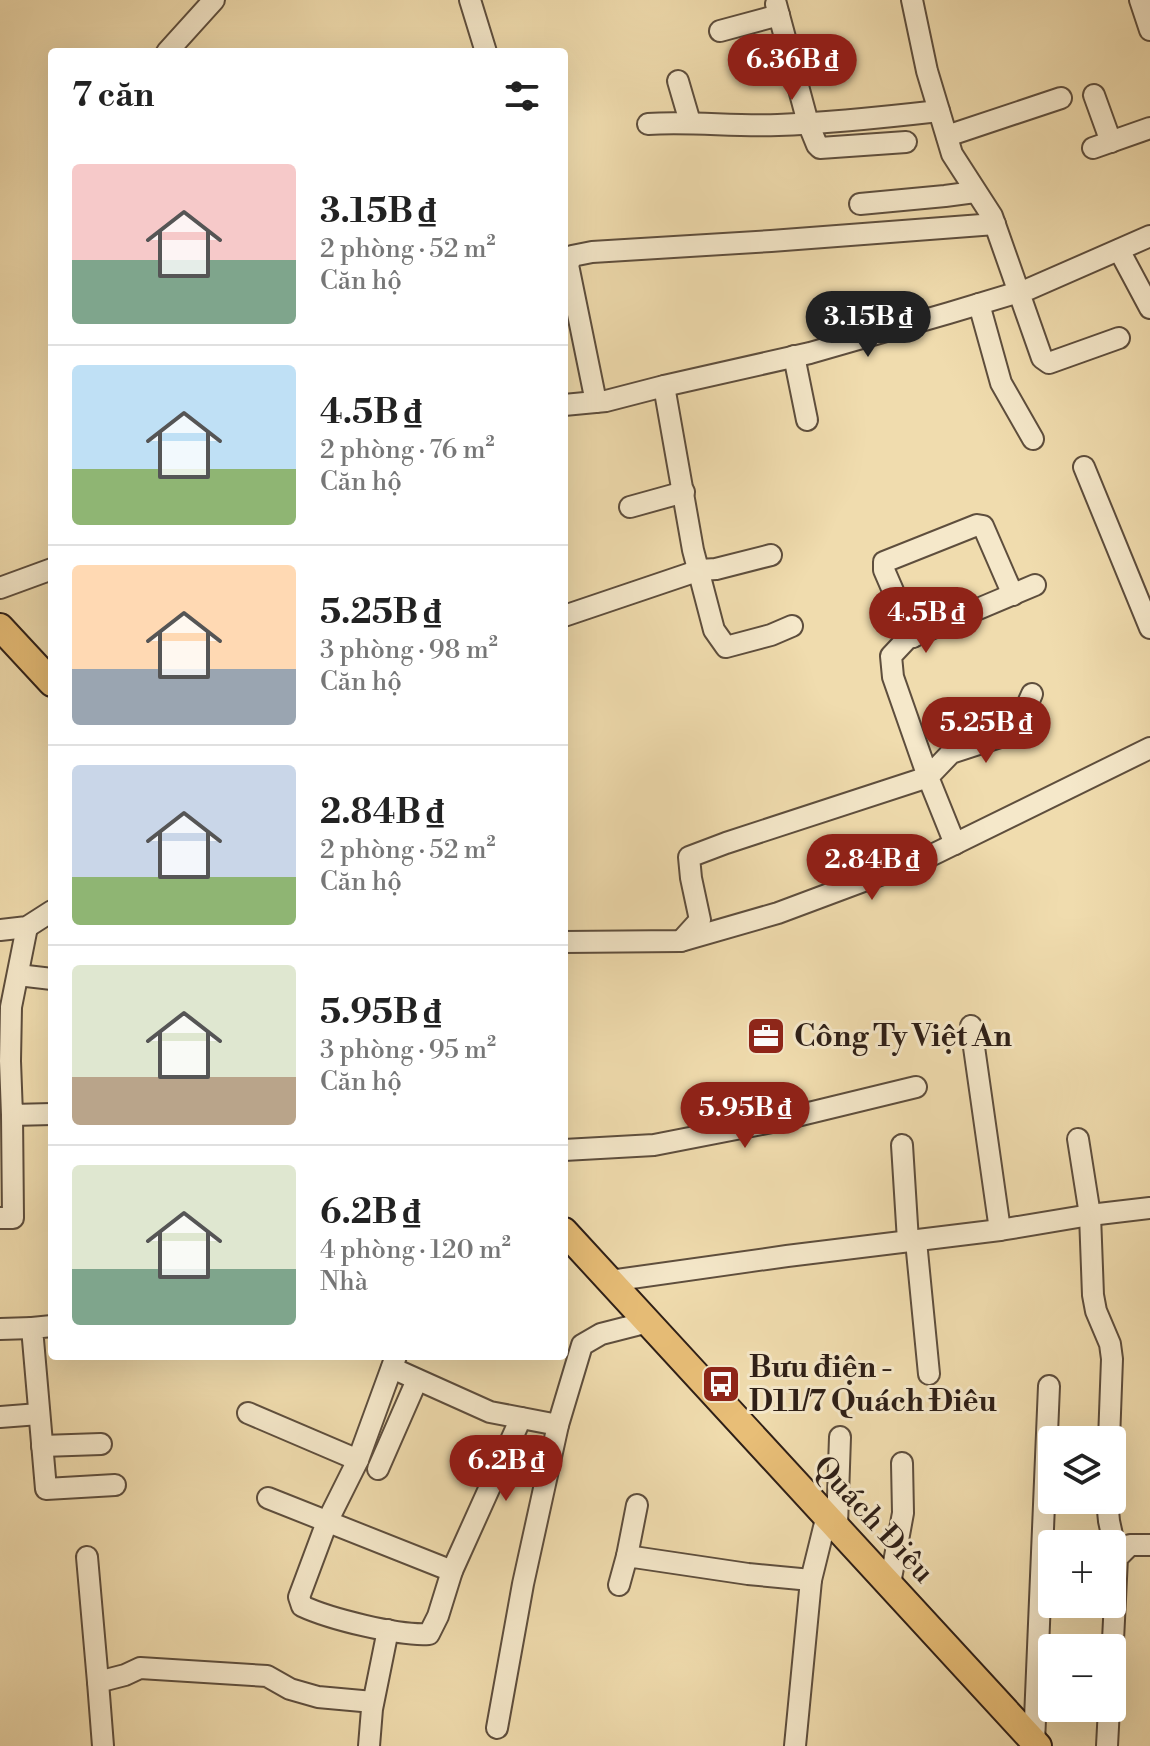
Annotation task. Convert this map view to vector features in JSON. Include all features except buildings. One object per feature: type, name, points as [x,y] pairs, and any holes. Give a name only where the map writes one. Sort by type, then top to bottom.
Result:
[{"type":"main road","points":[[0,627],[48,679]]},
{"type":"main road","name":"Quách Điêu","points":[[568,1235],[1036,1744]]},
{"type":"street","points":[[171,48],[214,0]]},
{"type":"street","points":[[470,0],[485,48]]},
{"type":"street","points":[[912,0],[927,71],[952,154],[992,216],[1045,362],[1119,338]]},
{"type":"street","points":[[1140,0],[1150,30]]},
{"type":"street","points":[[720,31],[777,10],[808,123],[820,148],[906,142]]},
{"type":"street","points":[[678,81],[690,122]]},
{"type":"street","points":[[1094,95],[1102,145],[1150,128]]},
{"type":"street","points":[[947,136],[1061,98]]},
{"type":"street","points":[[648,124],[776,125],[939,111]]},
{"type":"street","points":[[860,204],[975,192]]},
{"type":"street","points":[[596,402],[568,265],[572,256],[592,252],[995,224]]},
{"type":"street","points":[[568,405],[606,401],[794,356],[979,304],[1018,292],[1150,236]]},
{"type":"street","points":[[1119,250],[1150,308]]},
{"type":"street","points":[[979,304],[1001,383],[1033,439]]},
{"type":"street","points":[[794,356],[807,420]]},
{"type":"street","points":[[664,386],[693,550],[714,630],[726,647],[792,626]]},
{"type":"street","points":[[1084,467],[1150,628]]},
{"type":"street","points":[[630,507],[684,492]]},
{"type":"street","points":[[913,637],[884,570],[884,562],[977,525],[983,526],[1013,595]]},
{"type":"street","points":[[568,615],[700,570],[771,555]]},
{"type":"street","points":[[0,588],[48,570]]},
{"type":"street","points":[[955,844],[893,677],[891,656],[907,639],[1035,585]]},
{"type":"street","points":[[681,941],[700,920],[689,857],[928,777],[951,753],[1006,735],[1024,712],[1032,694]]},
{"type":"street","points":[[568,942],[681,941],[778,913],[928,857],[1150,748]]},
{"type":"street","points":[[0,930],[27,927],[48,914]]},
{"type":"street","points":[[0,1218],[13,1218],[7,1151],[12,1115],[11,1007],[27,927]]},
{"type":"street","points":[[18,975],[48,979]]},
{"type":"street","points":[[971,1026],[1000,1230]]},
{"type":"street","points":[[568,1150],[654,1145],[772,1122],[916,1087]]},
{"type":"street","points":[[12,1115],[48,1114]]},
{"type":"street","points":[[1078,1139],[1090,1215],[1096,1311],[1110,1344],[1112,1359],[1110,1426]]},
{"type":"street","points":[[902,1145],[929,1374]]},
{"type":"street","points":[[610,1281],[1150,1208]]},
{"type":"street","points":[[497,1728],[523,1584],[558,1425],[582,1345],[601,1334],[648,1322]]},
{"type":"street","points":[[0,1329],[42,1327],[39,1414],[46,1489],[115,1485]]},
{"type":"street","points":[[521,1418],[452,1571],[429,1634],[413,1635],[388,1630],[302,1606],[299,1597],[327,1522],[358,1460],[394,1362],[417,1380],[490,1412],[558,1425]]},
{"type":"street","points":[[378,1469],[417,1380]]},
{"type":"street","points":[[1036,1744],[1049,1386]]},
{"type":"street","points":[[248,1413],[358,1460]]},
{"type":"street","points":[[0,1417],[39,1414]]},
{"type":"street","points":[[795,1746],[811,1580],[832,1521],[840,1437]]},
{"type":"street","points":[[42,1446],[101,1444]]},
{"type":"street","points":[[890,1584],[903,1513],[902,1463]]},
{"type":"street","points":[[268,1498],[452,1571]]},
{"type":"street","points":[[619,1585],[637,1505]]},
{"type":"street","points":[[1126,1549],[1130,1545],[1150,1545]]},
{"type":"street","points":[[627,1556],[811,1580]]},
{"type":"street","points":[[87,1557],[103,1746]]},
{"type":"street","points":[[369,1746],[373,1702],[388,1630]]},
{"type":"street","points":[[98,1682],[140,1668],[172,1669],[267,1676],[290,1689],[318,1697],[373,1702]]},
{"type":"street","points":[[1107,1746],[1108,1722]]},
{"type":"place","name":"Công Ty Việt An","points":[[766,1036]]},
{"type":"place","name":"Bưu điện - D11/7 Quách Điêu","points":[[721,1384]]}]
